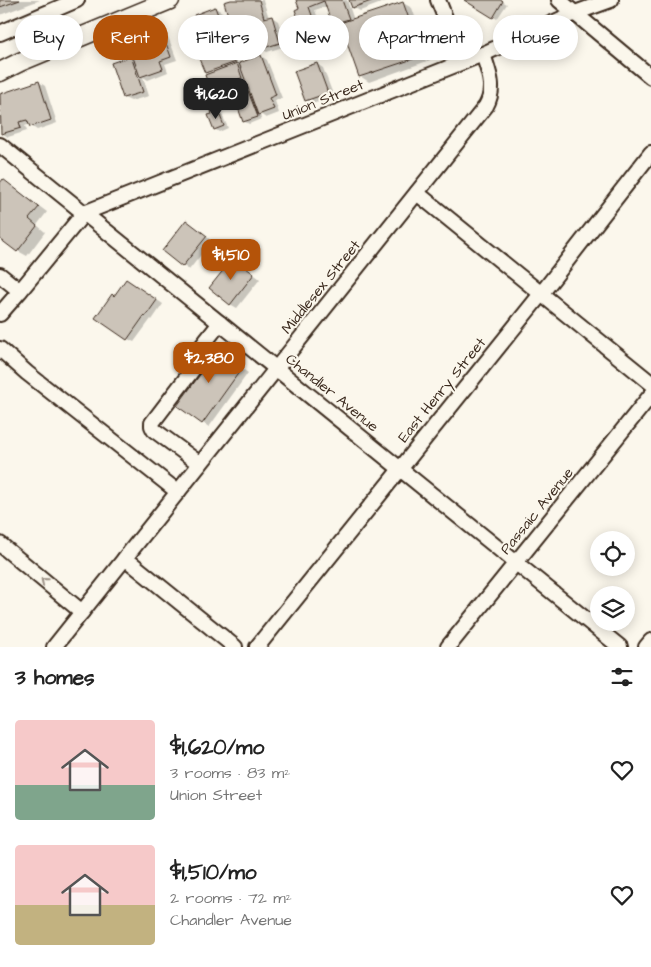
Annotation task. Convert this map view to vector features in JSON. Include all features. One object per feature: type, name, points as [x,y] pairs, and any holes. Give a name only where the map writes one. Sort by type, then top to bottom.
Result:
[{"type":"main road","points":[[83,37],[170,0]]},
{"type":"main road","points":[[0,72],[25,60]]},
{"type":"street","points":[[43,15],[77,0]]},
{"type":"street","points":[[438,0],[463,62]]},
{"type":"street","name":"Union Street","points":[[483,54],[566,5],[611,0]]},
{"type":"street","points":[[566,5],[651,77]]},
{"type":"street","points":[[0,33],[15,27]]},
{"type":"street","name":"Middlesex Street","points":[[54,647],[486,106],[490,100],[492,83],[483,54]]},
{"type":"street","name":"Union Street","points":[[0,314],[84,213],[468,60]]},
{"type":"street","name":"Chandler Avenue","points":[[2,152],[84,213],[620,647]]},
{"type":"street","name":"East Henry Street","points":[[257,647],[541,294],[651,153]]},
{"type":"street","points":[[417,194],[651,383]]},
{"type":"street","points":[[0,274],[20,291]]},
{"type":"street","points":[[200,464],[154,430],[152,423],[194,368],[194,356],[220,323]]},
{"type":"street","points":[[0,349],[27,373],[178,492]]},
{"type":"street","name":"Passaic Avenue","points":[[448,647],[651,395]]},
{"type":"street","points":[[0,544],[82,612]]},
{"type":"street","points":[[125,558],[235,647]]},
{"type":"street","points":[[646,647],[651,641]]},
{"type":"building","points":[[0,0],[20,0],[0,7]]},
{"type":"building","points":[[231,0],[259,0],[263,15],[228,15],[224,2]]},
{"type":"building","points":[[296,0],[342,0],[348,15],[329,15],[324,1],[309,7],[312,15],[297,15],[295,10],[299,8]]},
{"type":"building","points":[[349,0],[374,0],[352,8]]},
{"type":"building","points":[[464,0],[502,0],[493,18]]},
{"type":"building","points":[[403,2],[408,15],[364,15]]},
{"type":"building","points":[[215,7],[218,15],[194,15]]},
{"type":"building","points":[[272,16],[278,36],[278,44],[268,47],[268,17]]},
{"type":"building","points":[[359,17],[359,60],[410,60],[359,77],[349,49],[349,20]]},
{"type":"building","points":[[120,60],[132,60],[143,92],[123,98],[111,63]]},
{"type":"building","points":[[134,60],[163,60],[160,61],[163,69],[140,77]]},
{"type":"building","points":[[200,60],[235,60],[236,62],[205,73]]},
{"type":"building","points":[[247,60],[263,60],[276,95],[269,98],[274,109],[258,115],[239,63]]},
{"type":"building","points":[[237,63],[242,78],[210,90],[205,75]]},
{"type":"building","points":[[317,63],[328,93],[305,101],[294,71]]},
{"type":"building","points":[[39,81],[51,120],[30,127],[27,120],[19,122],[21,128],[1,134],[0,94]]},
{"type":"building","points":[[248,91],[258,117],[243,122],[234,96]]},
{"type":"building","points":[[217,108],[224,126],[214,130],[208,115],[212,114],[211,111]]},
{"type":"building","points":[[3,179],[39,207],[29,219],[37,226],[17,252],[0,239],[0,183]]},
{"type":"building","points":[[186,220],[207,236],[182,267],[162,251]]},
{"type":"building","points":[[233,258],[254,274],[230,305],[209,288]]},
{"type":"building","points":[[126,279],[157,300],[127,340],[95,318],[112,294],[114,296]]},
{"type":"building","points":[[209,344],[242,368],[202,424],[177,406],[207,365],[199,358]]}]
